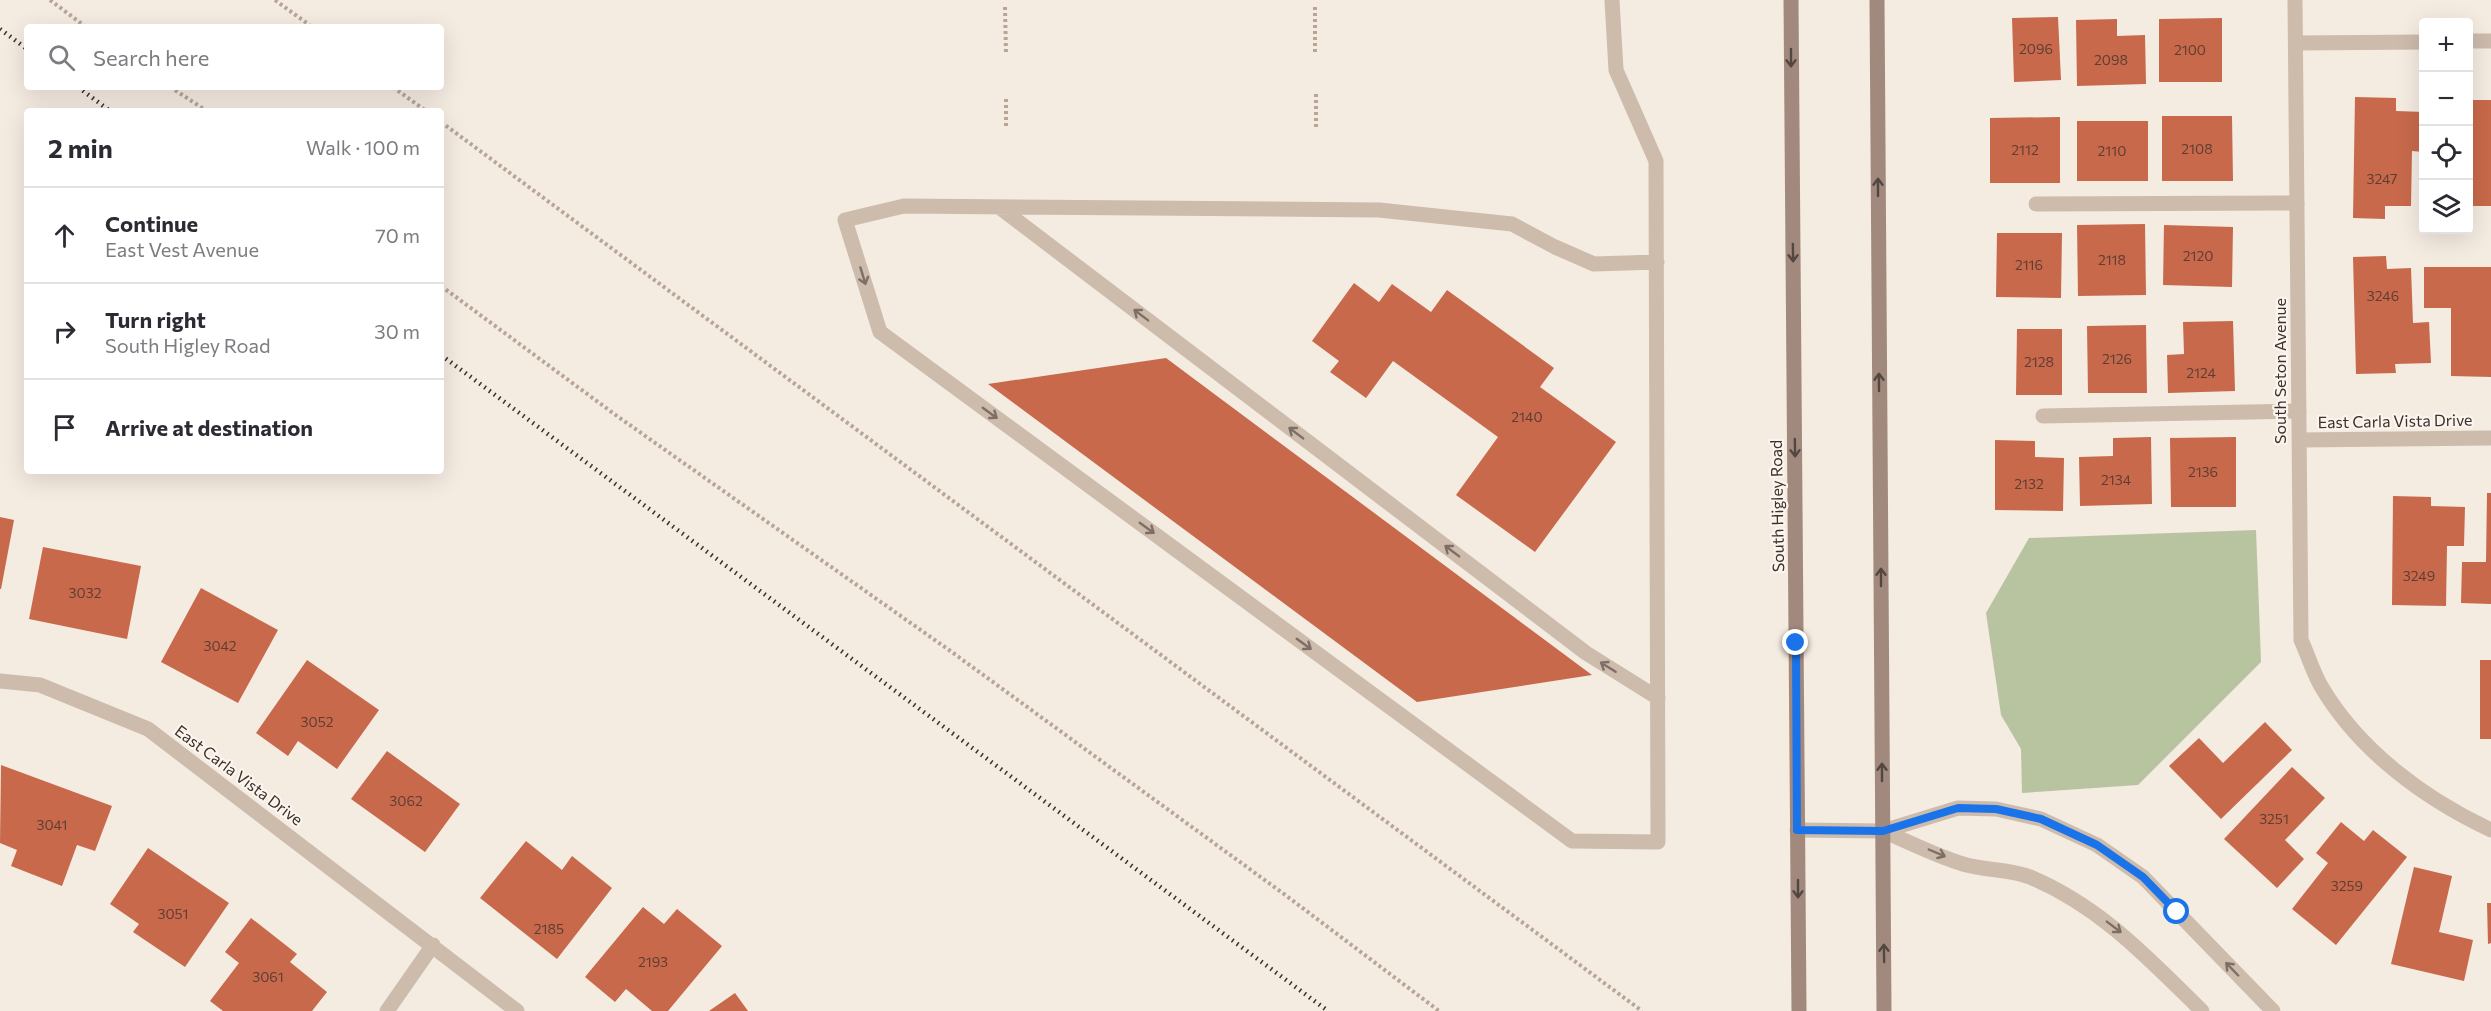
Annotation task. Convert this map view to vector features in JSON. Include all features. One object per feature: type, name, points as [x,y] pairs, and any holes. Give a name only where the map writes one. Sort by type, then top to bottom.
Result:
[{"type":"main road","name":"South Higley Road","points":[[1791,0],[1799,1011]]},
{"type":"main road","points":[[1876,0],[1884,1011]]},
{"type":"street","points":[[1612,0],[1616,70],[1656,161],[1658,262],[1658,842],[1572,841],[880,332],[846,220],[904,206],[1378,210],[1512,224],[1555,247],[1594,264],[1658,262]]},
{"type":"street","name":"South Seton Avenue","points":[[2295,0],[2301,640],[2320,685],[2350,728],[2410,783],[2456,814],[2491,831]]},
{"type":"street","points":[[2473,41],[2491,41]]},
{"type":"street","points":[[2296,43],[2419,42]]},
{"type":"street","points":[[2036,204],[2297,203]]},
{"type":"street","points":[[999,207],[1586,653],[1658,698]]},
{"type":"street","points":[[2043,416],[2299,411]]},
{"type":"street","name":"East Carla Vista Drive","points":[[2299,440],[2491,438]]},
{"type":"street","name":"East Carla Vista Drive","points":[[0,681],[40,685],[148,729],[517,1011]]},
{"type":"street","points":[[1797,830],[1883,831],[1958,808],[1996,809],[2041,819],[2097,845],[2143,877],[2273,1011]]},
{"type":"street","points":[[1883,831],[1964,865],[2001,868],[2028,876],[2065,894],[2095,912],[2128,938],[2202,1011]]},
{"type":"street","points":[[387,1011],[433,945]]},
{"type":"path","points":[[50,0],[82,24]]},
{"type":"path","points":[[275,0],[308,24]]},
{"type":"path","points":[[1315,5],[1315,52]]},
{"type":"path","points":[[1005,7],[1006,54]]},
{"type":"path","points":[[175,90],[202,108]]},
{"type":"path","points":[[397,90],[422,108]]},
{"type":"path","points":[[1316,94],[1316,128]]},
{"type":"path","points":[[1006,99],[1006,129]]},
{"type":"path","points":[[444,124],[1642,1011]]},
{"type":"path","points":[[444,288],[617,416],[1017,699],[1288,897],[1439,1011]]},
{"type":"green space","points":[[2256,530],[2261,662],[2138,785],[2022,793],[2021,749],[2001,715],[1986,613],[2029,538]]},
{"type":"building","points":[[2058,17],[2061,80],[2014,82],[2012,18]]},
{"type":"building","points":[[2222,18],[2222,82],[2159,82],[2159,19]]},
{"type":"building","points":[[2117,19],[2117,36],[2145,35],[2146,84],[2077,86],[2076,20]]},
{"type":"building","points":[[2355,97],[2396,98],[2396,111],[2419,112],[2419,152],[2412,151],[2411,206],[2385,206],[2385,219],[2353,218]]},
{"type":"building","points":[[2473,100],[2491,100],[2491,206],[2473,206]]},
{"type":"building","points":[[2162,116],[2232,116],[2233,181],[2162,181]]},
{"type":"building","points":[[2060,117],[2060,183],[1990,183],[1990,118]]},
{"type":"building","points":[[2077,121],[2148,121],[2148,181],[2077,181]]},
{"type":"building","points":[[2145,224],[2146,295],[2078,296],[2077,225]]},
{"type":"building","points":[[2164,225],[2233,227],[2232,287],[2163,285]]},
{"type":"building","points":[[1997,233],[2062,233],[2061,298],[1996,297]]},
{"type":"building","points":[[2386,256],[2387,269],[2411,268],[2413,323],[2429,322],[2431,363],[2395,364],[2396,373],[2356,374],[2353,257]]},
{"type":"building","points":[[2424,267],[2491,267],[2491,377],[2451,376],[2451,308],[2424,308]]},
{"type":"building","points":[[1354,283],[1379,302],[1392,284],[1431,312],[1447,290],[1554,368],[1540,387],[1616,442],[1535,552],[1456,495],[1498,437],[1393,361],[1366,398],[1330,372],[1339,361],[1312,341]]},
{"type":"building","points":[[2233,321],[2235,391],[2168,393],[2167,355],[2184,354],[2183,322]]},
{"type":"building","points":[[2146,325],[2147,393],[2088,393],[2087,326]]},
{"type":"building","points":[[2017,329],[2062,329],[2062,395],[2016,395]]},
{"type":"building","points":[[1166,358],[1592,675],[1417,702],[988,384]]},
{"type":"building","points":[[2151,437],[2152,504],[2080,506],[2079,457],[2113,456],[2113,438]]},
{"type":"building","points":[[2236,437],[2236,507],[2171,507],[2170,438]]},
{"type":"building","points":[[1995,440],[2035,441],[2035,457],[2064,458],[2063,511],[1995,510]]},
{"type":"building","points":[[2487,493],[2491,493],[2491,604],[2461,603],[2462,562],[2486,562]]},
{"type":"building","points":[[2393,496],[2431,497],[2431,506],[2465,507],[2464,546],[2447,546],[2446,606],[2392,605]]},
{"type":"building","points":[[0,517],[14,520],[1,589],[0,589]]},
{"type":"building","points":[[43,547],[141,566],[127,639],[29,619]]},
{"type":"building","points":[[201,588],[278,630],[238,703],[161,662]]},
{"type":"building","points":[[307,660],[379,710],[337,769],[298,741],[288,756],[256,733]]},
{"type":"building","points":[[2480,660],[2491,660],[2491,739],[2480,739]]},
{"type":"building","points":[[2265,722],[2292,750],[2221,819],[2169,766],[2199,738],[2223,763]]},
{"type":"building","points":[[387,751],[460,804],[425,852],[351,799]]},
{"type":"building","points":[[1,765],[112,806],[95,851],[77,845],[62,886],[11,866],[17,850],[0,843]]},
{"type":"building","points":[[2292,767],[2325,798],[2285,840],[2304,859],[2277,888],[2224,839]]},
{"type":"building","points":[[2341,822],[2364,841],[2373,830],[2407,857],[2336,945],[2292,909],[2328,863],[2316,853]]},
{"type":"building","points":[[526,841],[562,870],[572,856],[612,888],[557,959],[480,898]]},
{"type":"building","points":[[148,848],[229,903],[185,967],[133,932],[139,924],[110,904]]},
{"type":"building","points":[[2414,867],[2452,876],[2439,932],[2473,940],[2464,981],[2391,964]]},
{"type":"building","points":[[2487,903],[2491,903],[2491,943],[2488,944]]},
{"type":"building","points":[[643,907],[664,924],[677,909],[722,946],[668,1011],[652,1011],[626,989],[615,1002],[585,977]]},
{"type":"building","points":[[251,918],[297,954],[290,962],[327,992],[312,1011],[223,1011],[210,1001],[239,963],[225,952]]},
{"type":"building","points":[[735,993],[748,1011],[709,1011]]},
{"type":"railway","points":[[0,29],[24,47]]},
{"type":"railway","points":[[82,90],[106,108]]},
{"type":"railway","points":[[444,357],[1328,1011]]},
{"type":"route","points":[[1796,643],[1797,830],[1883,831],[1958,808],[1996,809],[2041,819],[2097,845],[2143,877],[2177,912]]}]
